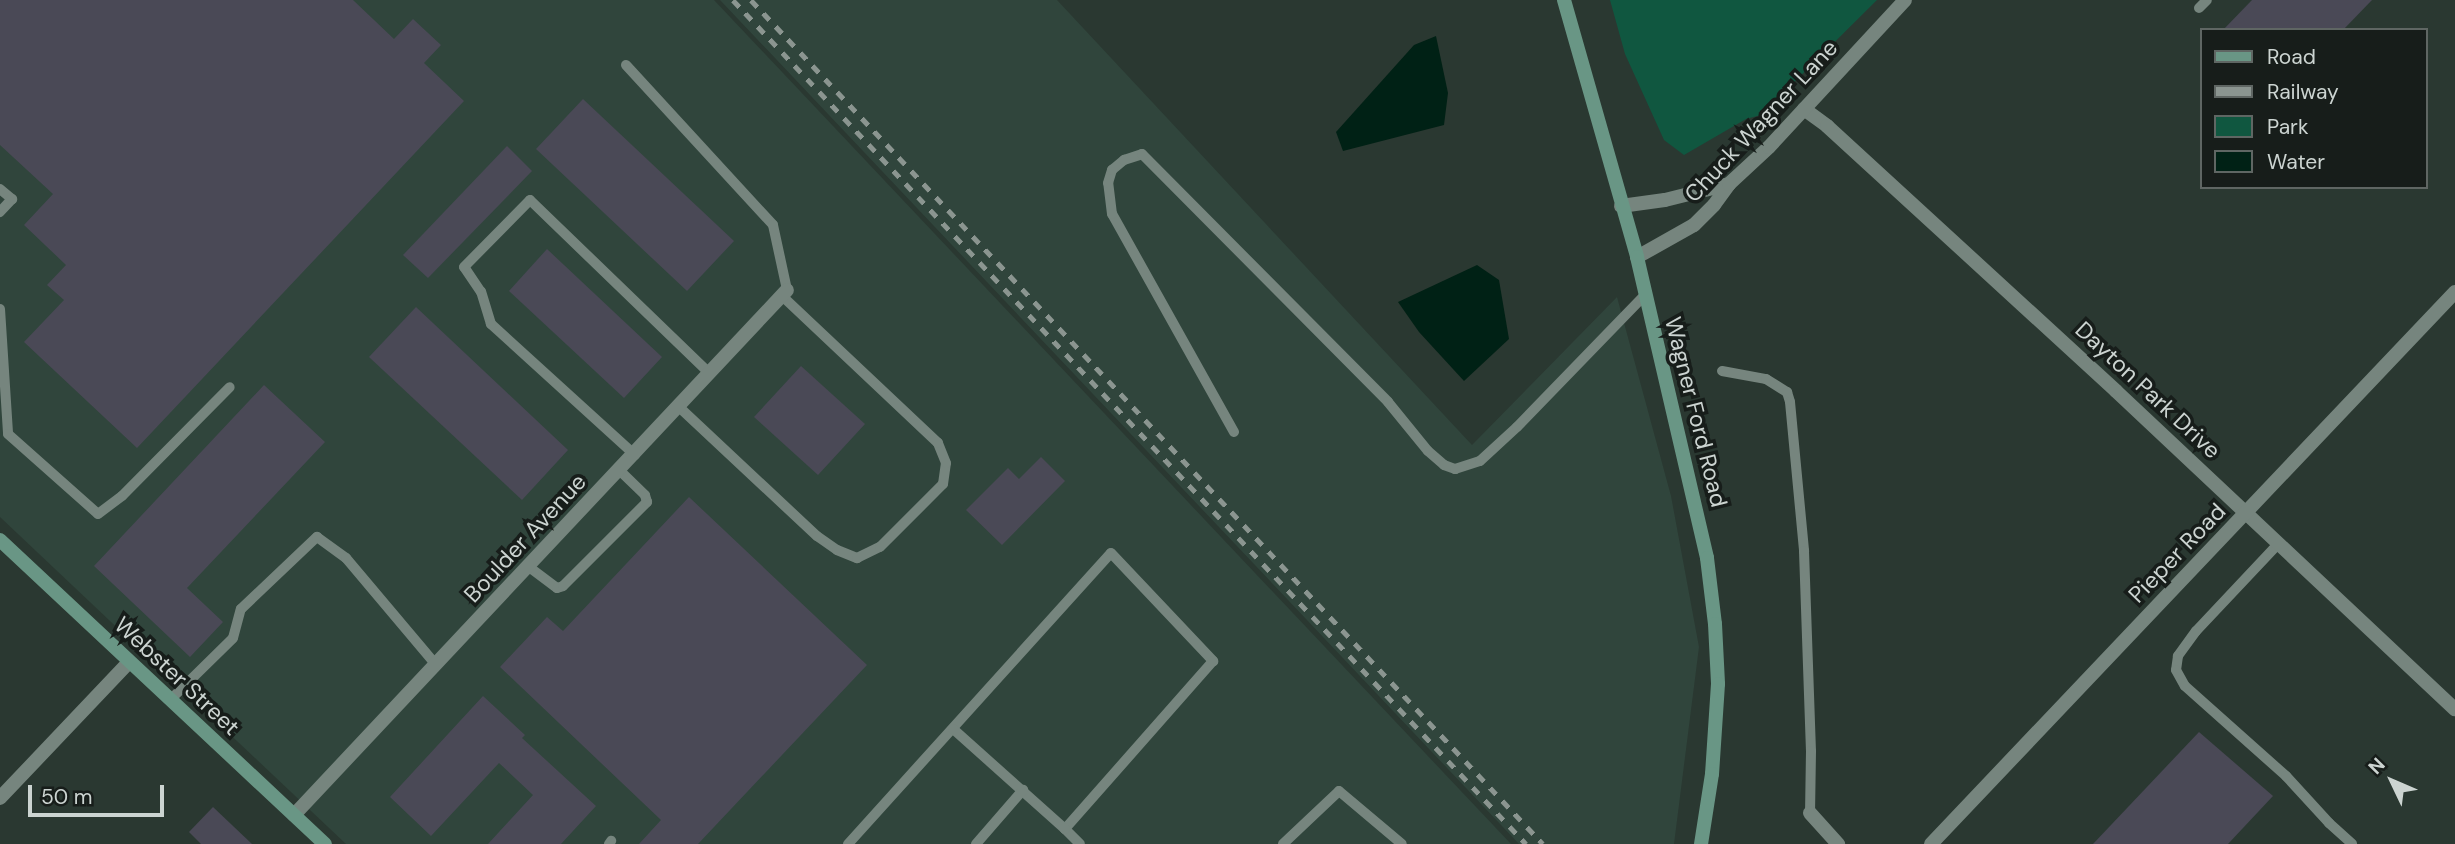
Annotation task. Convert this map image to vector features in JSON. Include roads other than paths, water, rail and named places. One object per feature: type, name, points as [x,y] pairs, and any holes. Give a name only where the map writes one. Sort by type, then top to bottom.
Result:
[{"type":"main road","name":"Wagner Ford Road","points":[[1564,0],[1637,257],[1707,558],[1715,624],[1717,721],[1701,844]]},
{"type":"main road","name":"Webster Street","points":[[0,540],[294,815],[318,842]]},
{"type":"street","name":"Chuck Wagner Lane","points":[[1637,257],[1694,225],[1714,205],[1728,184],[1804,109],[1905,0]]},
{"type":"street","name":"Dayton Park Drive","points":[[1804,109],[1827,126],[2280,543],[2455,709]]},
{"type":"street","points":[[1621,206],[1665,200],[1728,184]]},
{"type":"street","name":"Pieper Road","points":[[1931,844],[2455,292]]},
{"type":"street","name":"Boulder Avenue","points":[[294,815],[620,471],[784,293]]},
{"type":"street","points":[[0,798],[129,662]]},
{"type":"street","points":[[1810,813],[1838,844]]},
{"type":"lane","points":[[626,65],[773,225],[784,293],[938,443],[946,463],[943,484],[880,547],[858,558],[837,550],[817,537],[679,407]]},
{"type":"lane","points":[[1234,432],[1112,214],[1108,183],[1112,170],[1124,160],[1142,154],[1388,402],[1429,451],[1444,465],[1455,469],[1480,461],[1644,296]]},
{"type":"lane","points":[[0,189],[12,200],[0,212]]},
{"type":"lane","points":[[635,455],[491,324],[481,292],[464,267],[530,200],[710,374]]},
{"type":"lane","points":[[0,309],[8,434],[98,514],[122,496],[230,387]]},
{"type":"lane","points":[[1722,371],[1773,382],[1787,392],[1790,402],[1804,551],[1811,751],[1810,813]]},
{"type":"lane","points":[[529,567],[557,588],[563,586],[647,502],[645,495],[620,471]]},
{"type":"lane","points":[[170,700],[233,638],[241,609],[317,537],[346,558],[436,665]]},
{"type":"lane","points":[[2280,543],[2196,631],[2178,656],[2176,670],[2185,686],[2286,776],[2329,824],[2352,844]]},
{"type":"lane","points":[[848,844],[1111,552],[1213,661],[1065,829]]},
{"type":"lane","points":[[953,729],[1080,844]]},
{"type":"lane","points":[[976,844],[1023,790]]},
{"type":"lane","points":[[1283,844],[1339,791],[1402,844]]},
{"type":"water","points":[[1436,36],[1448,93],[1444,125],[1343,151],[1336,132],[1414,45]]},
{"type":"water","points":[[1477,265],[1499,280],[1509,339],[1464,381],[1419,332],[1398,302]]},
{"type":"railway","points":[[733,0],[1526,844]]},
{"type":"railway","points":[[751,0],[1543,844]]}]
